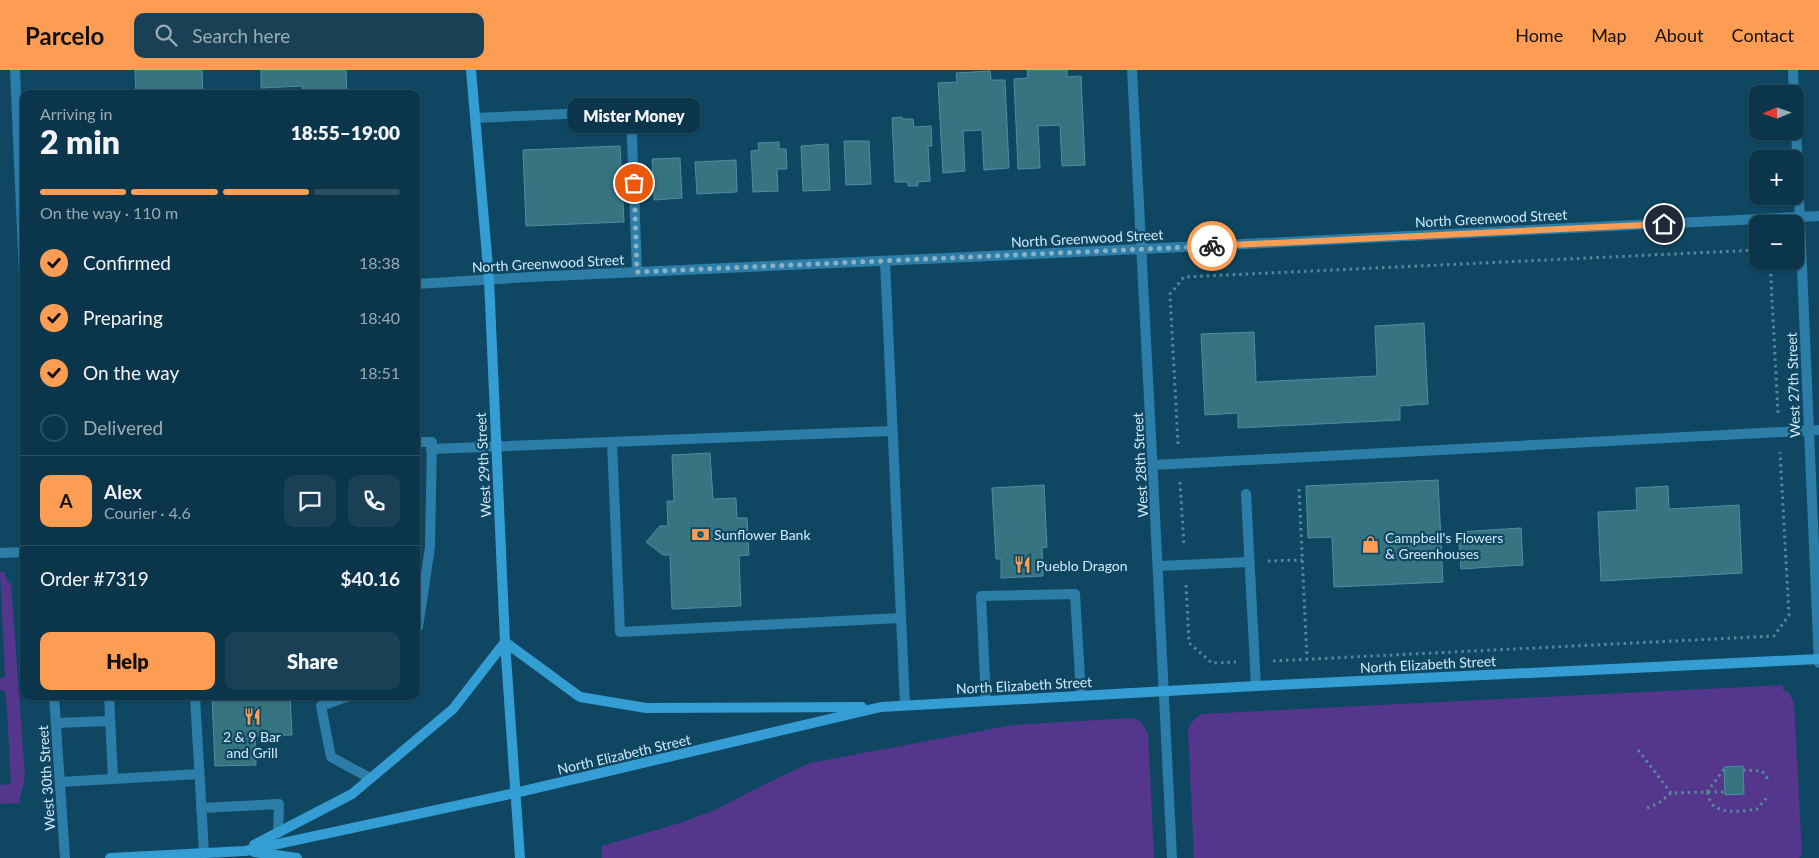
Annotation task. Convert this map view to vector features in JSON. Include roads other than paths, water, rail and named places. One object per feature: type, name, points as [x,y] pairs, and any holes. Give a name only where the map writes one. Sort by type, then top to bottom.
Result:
[{"type":"main road","name":"West 29th Street","points":[[471,70],[488,279],[505,642],[520,858]]},
{"type":"main road","points":[[245,851],[352,794],[453,709],[505,642],[580,697],[646,708],[881,707]]},
{"type":"main road","name":"North Elizabeth Street","points":[[110,858],[245,851],[515,794],[881,707],[1256,686],[1819,659]]},
{"type":"main road","name":"North Elizabeth Street","points":[[245,851],[297,858]]},
{"type":"main road","points":[[245,851],[268,858]]},
{"type":"street","points":[[15,70],[20,155]]},
{"type":"street","name":"West 28th Street","points":[[1132,70],[1154,465],[1172,858]]},
{"type":"street","points":[[1793,70],[1794,85]]},
{"type":"street","points":[[475,118],[631,111],[637,272]]},
{"type":"street","name":"West 27th Street","points":[[1797,140],[1800,215]]},
{"type":"street","name":"North Greenwood Street","points":[[1804,217],[1819,216]]},
{"type":"street","name":"North Greenwood Street","points":[[420,284],[1749,220]]},
{"type":"street","points":[[885,261],[891,431],[905,705]]},
{"type":"street","name":"West 27th Street","points":[[1803,270],[1814,430],[1819,663]]},
{"type":"street","points":[[1154,465],[1814,430]]},
{"type":"street","points":[[431,449],[496,448],[891,431]]},
{"type":"street","points":[[420,442],[432,442],[430,547],[420,613]]},
{"type":"street","points":[[612,442],[620,632],[900,618]]},
{"type":"street","points":[[1246,494],[1256,686]]},
{"type":"street","points":[[0,553],[20,552]]},
{"type":"street","points":[[1159,566],[1250,562]]},
{"type":"street","points":[[986,701],[981,596],[1075,594],[1081,695]]},
{"type":"street","name":"West 30th Street","points":[[54,700],[65,858]]},
{"type":"street","points":[[109,700],[113,779]]},
{"type":"street","points":[[195,700],[204,853]]},
{"type":"street","points":[[338,700],[321,706],[332,757],[370,778]]},
{"type":"street","points":[[56,723],[110,721]]},
{"type":"street","points":[[60,782],[199,774]]},
{"type":"street","points":[[201,808],[279,804],[278,833]]},
{"type":"place","name":"Mister Money","points":[[634,183]]},
{"type":"place","name":"Sunflower Bank","points":[[700,534]]},
{"type":"place","name":"Campbell's Flowers & Greenhouses","points":[[1371,545]]},
{"type":"place","name":"Pueblo Dragon","points":[[1022,565]]},
{"type":"place","name":"2 & 9 Bar and Grill","points":[[252,716]]}]
